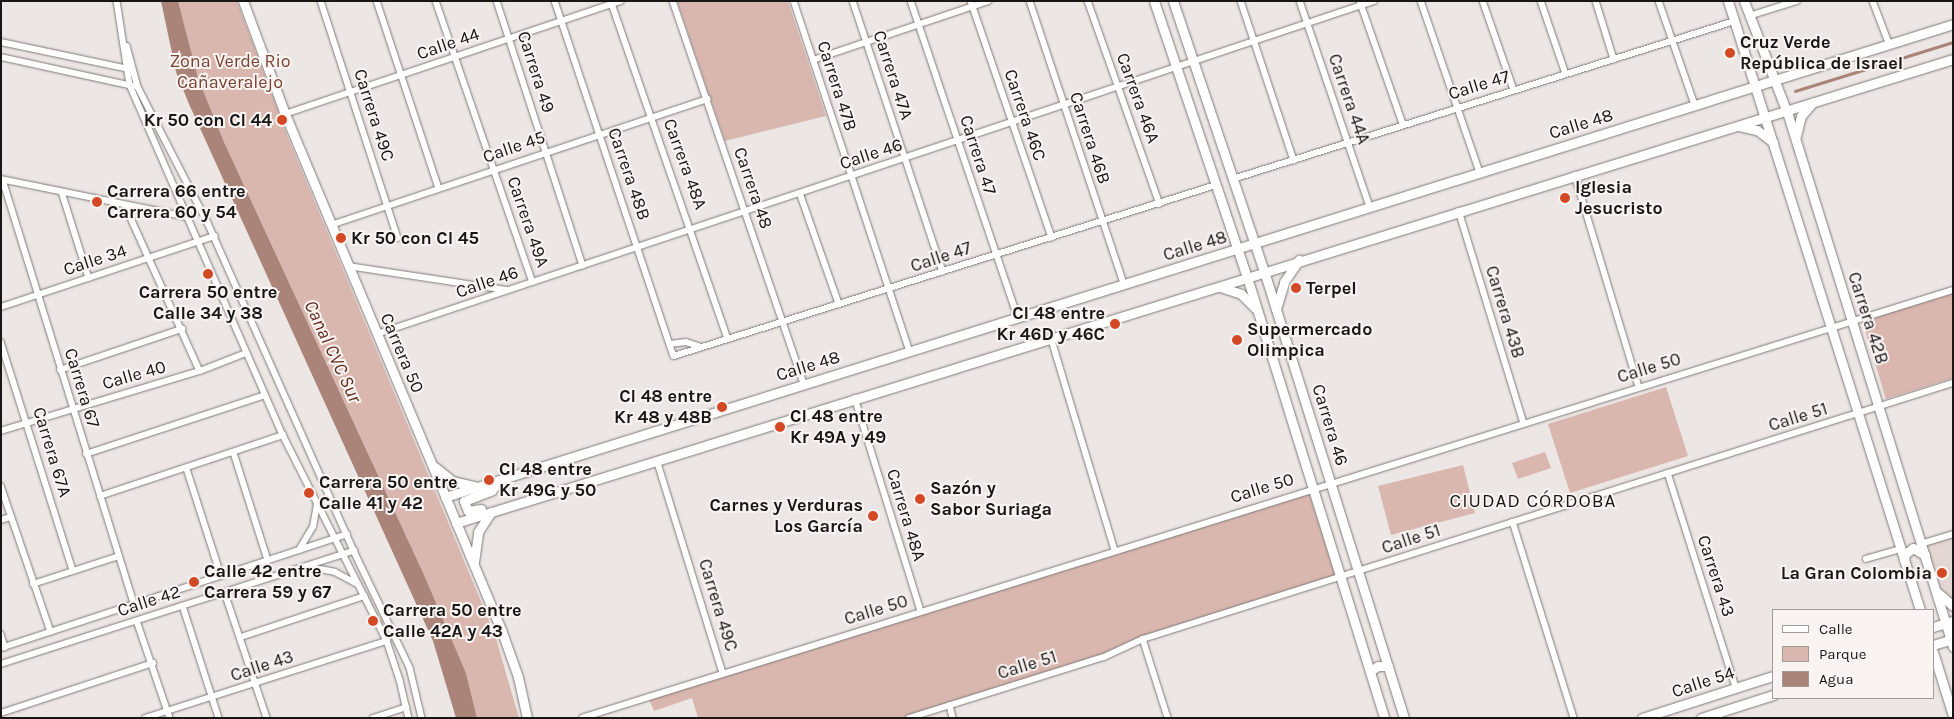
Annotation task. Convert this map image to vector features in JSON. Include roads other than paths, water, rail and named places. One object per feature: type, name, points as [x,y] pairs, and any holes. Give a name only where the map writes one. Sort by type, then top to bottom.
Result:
[{"type":"street","points":[[117,1],[130,85],[283,435],[387,641],[408,718]]},
{"type":"street","name":"Carrera 49C","points":[[321,1],[398,238]]},
{"type":"street","points":[[377,1],[439,188]]},
{"type":"street","name":"Carrera 49A","points":[[436,1],[533,282]]},
{"type":"street","name":"Carrera 49","points":[[497,1],[583,265]]},
{"type":"street","name":"Carrera 48B","points":[[555,1],[674,356]]},
{"type":"street","name":"Calle 44","points":[[285,114],[620,1]]},
{"type":"street","name":"Carrera 48","points":[[673,1],[804,384]]},
{"type":"street","name":"Carrera 47B","points":[[794,1],[910,351]]},
{"type":"street","name":"Carrera 47A","points":[[853,1],[943,271]]},
{"type":"street","name":"Carrera 47","points":[[911,1],[956,141],[1018,318]]},
{"type":"street","points":[[813,60],[919,25],[972,4],[988,1]]},
{"type":"street","name":"Carrera 46B","points":[[1030,1],[1124,284]]},
{"type":"street","name":"Carrera 46A","points":[[1088,1],[1160,204]]},
{"type":"street","name":"Carrera 46","points":[[1154,1],[1247,277],[1312,488],[1342,576],[1384,718]]},
{"type":"street","name":"Carrera 46","points":[[1173,1],[1264,271],[1404,718]]},
{"type":"street","points":[[1241,1],[1294,160]]},
{"type":"street","name":"Carrera 44A","points":[[1300,1],[1370,207]]},
{"type":"street","name":"Calle 46","points":[[377,334],[1308,24],[1360,3],[1374,1]]},
{"type":"street","points":[[1421,1],[1480,172]]},
{"type":"street","points":[[1483,1],[1514,90]]},
{"type":"street","points":[[1541,1],[1566,74]]},
{"type":"street","points":[[1596,1],[1614,59]]},
{"type":"street","points":[[1659,1],[1695,105]]},
{"type":"street","name":"Carrera 42B","points":[[1728,1],[1767,116],[1920,609]]},
{"type":"street","name":"Carrera 42B","points":[[1744,1],[1786,109],[1880,406],[1921,544],[1935,588],[1949,622],[1952,642]]},
{"type":"street","points":[[1749,16],[1797,1]]},
{"type":"street","points":[[1873,1],[1889,43]]},
{"type":"street","name":"Carrera 50","points":[[245,2],[285,114],[432,464],[518,677],[527,718]]},
{"type":"street","name":"Carrera 48A","points":[[611,3],[693,229],[728,338]]},
{"type":"street","points":[[1360,3],[1403,124]]},
{"type":"street","name":"Carrera 46C","points":[[972,4],[1011,123],[1052,238]]},
{"type":"street","name":"Calle 47","points":[[1233,179],[1735,21]]},
{"type":"street","name":"Calle 48","points":[[445,497],[1953,24]]},
{"type":"street","points":[[124,37],[136,70],[138,87],[214,236],[354,551],[410,668],[422,718]]},
{"type":"street","points":[[1,42],[136,70]]},
{"type":"street","points":[[1,57],[138,87]]},
{"type":"street","points":[[456,522],[1817,99],[1953,59]]},
{"type":"street","name":"Calle 45","points":[[331,225],[707,99]]},
{"type":"street","points":[[1795,138],[1801,116],[1817,99]]},
{"type":"street","points":[[1734,126],[1757,130],[1775,144]]},
{"type":"street","points":[[1575,175],[1639,387]]},
{"type":"street","points":[[2,180],[188,217]]},
{"type":"street","name":"Carrera 67","points":[[2,180],[134,604]]},
{"type":"street","name":"Calle 47","points":[[674,356],[889,290],[943,271],[996,256],[1216,185]]},
{"type":"street","points":[[62,192],[89,278]]},
{"type":"street","points":[[800,193],[839,304]]},
{"type":"street","points":[[125,205],[200,371]]},
{"type":"street","name":"Carrera 43B","points":[[1459,210],[1524,423]]},
{"type":"street","name":"Calle 34","points":[[1,307],[214,236]]},
{"type":"street","points":[[1276,310],[1284,282],[1299,260]]},
{"type":"street","points":[[348,266],[508,290]]},
{"type":"street","points":[[1217,286],[1241,294],[1258,312]]},
{"type":"street","name":"Calle 50","points":[[582,718],[1312,488],[1953,290]]},
{"type":"street","points":[[60,370],[182,329]]},
{"type":"street","points":[[1051,337],[1115,550]]},
{"type":"street","name":"Carrera 67A","points":[[1,342],[73,571]]},
{"type":"street","points":[[670,344],[686,342],[701,347]]},
{"type":"street","name":"Calle 40","points":[[1,431],[72,408],[200,371],[246,352]]},
{"type":"street","name":"Calle 51","points":[[909,718],[1104,657],[1143,639],[1953,383]]},
{"type":"street","points":[[86,454],[265,394]]},
{"type":"street","name":"Carrera 48A","points":[[855,398],[921,611]]},
{"type":"street","points":[[100,496],[187,469],[283,435]]},
{"type":"street","points":[[234,453],[268,560]]},
{"type":"street","name":"Carrera 49C","points":[[657,460],[723,673]]},
{"type":"street","points":[[432,464],[452,481],[479,487]]},
{"type":"street","points":[[187,469],[221,575]]},
{"type":"street","name":"Carrera 43","points":[[1668,473],[1736,688]]},
{"type":"street","points":[[498,481],[492,490],[466,499],[463,506],[472,511],[498,504],[505,507]]},
{"type":"street","points":[[1,486],[51,632]]},
{"type":"street","points":[[299,550],[313,527],[317,502]]},
{"type":"street","points":[[475,569],[474,544],[478,532],[492,511]]},
{"type":"street","points":[[1,520],[11,517]]},
{"type":"street","points":[[1513,522],[1574,718]]},
{"type":"street","name":"Calle 42","points":[[3,647],[347,534]]},
{"type":"street","points":[[1921,544],[1953,534]]},
{"type":"street","points":[[324,541],[337,546],[336,553],[330,559]]},
{"type":"street","points":[[1904,560],[1907,551],[1913,548],[1920,550],[1926,557]]},
{"type":"street","points":[[1866,559],[1901,549]]},
{"type":"street","name":"Calle 42","points":[[1,664],[354,551]]},
{"type":"street","points":[[34,584],[118,556]]},
{"type":"street","points":[[306,566],[335,572],[360,586]]},
{"type":"street","points":[[1935,588],[1953,606]]},
{"type":"street","points":[[1913,591],[1913,609]]},
{"type":"street","points":[[225,593],[268,718]]},
{"type":"street","points":[[241,637],[364,596]]},
{"type":"street","points":[[183,606],[219,718]]},
{"type":"street","points":[[137,621],[170,718]]},
{"type":"street","points":[[1934,627],[1949,622]]},
{"type":"street","points":[[1,634],[3,647]]},
{"type":"street","points":[[1143,639],[1168,718]]},
{"type":"street","name":"Calle 43","points":[[146,718],[387,641]]},
{"type":"street","points":[[1934,645],[1952,642]]},
{"type":"street","points":[[1934,655],[1953,716]]},
{"type":"street","points":[[1,713],[153,664]]},
{"type":"street","points":[[1370,671],[1378,666],[1388,666]]},
{"type":"street","points":[[1934,673],[1943,684]]},
{"type":"street","name":"Calle 54","points":[[1642,718],[1772,676]]},
{"type":"street","name":"Calle 54","points":[[1701,718],[1772,695]]},
{"type":"street","points":[[950,705],[953,718]]},
{"type":"street","points":[[373,718],[406,707]]},
{"type":"water","points":[[161,1],[178,1],[198,78],[224,142],[425,577],[466,673],[477,718],[456,718],[433,641],[189,104],[176,72]]},
{"type":"waterway","points":[[1795,91],[1953,42]]},
{"type":"place","name":"Cruz Verde República de Israel","points":[[1730,53]]},
{"type":"place","name":"Kr 50 con Cl 44","points":[[282,120]]},
{"type":"place","name":"Iglesia Jesucristo","points":[[1565,198]]},
{"type":"place","name":"Carrera 66 entre Carrera 60 y 54","points":[[97,202]]},
{"type":"place","name":"Kr 50 con Cl 45","points":[[341,238]]},
{"type":"place","name":"Carrera 50 entre Calle 34 y 38","points":[[208,274]]},
{"type":"place","name":"Terpel","points":[[1296,288]]},
{"type":"place","name":"Cl 48 entre Kr 46D y 46C","points":[[1115,324]]},
{"type":"place","name":"Supermercado Olimpica","points":[[1237,340]]},
{"type":"place","name":"Cl 48 entre Kr 48 y 48B","points":[[722,407]]},
{"type":"place","name":"Cl 48 entre Kr 49A y 49","points":[[780,427]]},
{"type":"place","name":"Cl 48 entre Kr 49G y 50","points":[[489,480]]},
{"type":"place","name":"Carrera 50 entre Calle 41 y 42","points":[[309,493]]},
{"type":"place","name":"Sazón y Sabor Suriaga","points":[[920,499]]},
{"type":"place","name":"Carnes y Verduras Los García","points":[[873,516]]},
{"type":"place","name":"La Gran Colombia","points":[[1942,573]]},
{"type":"place","name":"Calle 42 entre Carrera 59 y 67","points":[[194,582]]},
{"type":"place","name":"Carrera 50 entre Calle 42A y 43","points":[[373,621]]},
{"type":"district","name":"CIUDAD CÓRDOBA","points":[[1533,502]]},
{"type":"park label","name":"Zona Verde Rio Cañaveralejo","points":[[230,72]]},
{"type":"water label","name":"Canal CVC Sur","points":[[332,352]]}]
